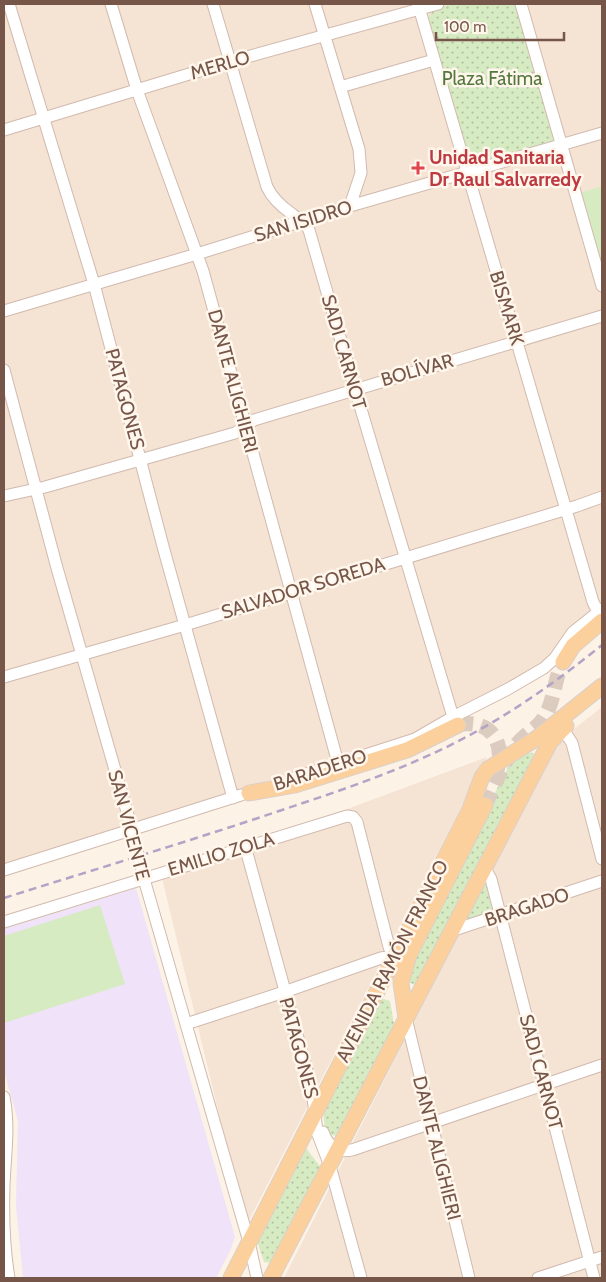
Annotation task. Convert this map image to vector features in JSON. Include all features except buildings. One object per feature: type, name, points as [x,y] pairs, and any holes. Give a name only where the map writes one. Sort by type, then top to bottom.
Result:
[{"type":"main road","points":[[563,662],[573,646],[601,614]]},
{"type":"main road","name":"AVENIDA RAMÓN FRANCO","points":[[271,1278],[550,742],[560,725],[602,686]]},
{"type":"main road","name":"AVENIDA RAMÓN FRANCO","points":[[231,1278],[470,809],[484,773],[494,764],[560,725],[602,697]]},
{"type":"main road","points":[[249,793],[295,785],[407,750],[456,721]]},
{"type":"main road","points":[[366,1015],[402,955],[483,804],[409,955],[401,983],[406,1018]]},
{"type":"street","name":"PATAGONES","points":[[9,4],[94,284],[233,798]]},
{"type":"street","name":"DANTE ALIGHIERI","points":[[112,4],[137,90],[197,254],[338,763]]},
{"type":"street","points":[[213,4],[267,187],[270,194],[284,208],[304,222]]},
{"type":"street","points":[[315,4],[359,149],[361,162],[359,182],[350,206]]},
{"type":"street","name":"MERLO","points":[[4,130],[229,62],[324,36],[418,6],[438,4]]},
{"type":"street","points":[[521,4],[602,286]]},
{"type":"street","name":"BISMARK","points":[[418,6],[593,602],[601,614]]},
{"type":"street","points":[[340,87],[434,60]]},
{"type":"street","name":"SAN ISIDRO","points":[[4,311],[304,222],[350,206],[602,133]]},
{"type":"street","name":"SADI CARNOT","points":[[304,222],[309,230],[405,557],[456,721]]},
{"type":"street","name":"BOLÍVAR","points":[[4,496],[36,489],[235,432],[254,420],[602,316]]},
{"type":"street","name":"SAN VICENTE","points":[[4,370],[144,878],[250,1242],[257,1278]]},
{"type":"street","name":"SALVADOR SOREDA","points":[[4,677],[185,625],[602,497]]},
{"type":"street","name":"BARADERO","points":[[4,870],[415,739],[456,721],[544,668],[555,658],[574,632],[601,614]]},
{"type":"street","points":[[560,725],[572,744],[602,860]]},
{"type":"street","name":"EMILIO ZOLA","points":[[4,922],[347,816],[353,817],[357,822],[389,947],[394,956]]},
{"type":"street","name":"PATAGONES","points":[[245,846],[312,1090],[317,1111],[317,1132],[330,1166],[361,1278]]},
{"type":"street","name":"SADI CARNOT","points":[[484,867],[492,879],[594,1278]]},
{"type":"street","name":"BRAGADO","points":[[451,931],[602,881]]},
{"type":"street","points":[[186,1024],[381,958],[394,956]]},
{"type":"street","name":"DANTE ALIGHIERI","points":[[406,1018],[469,1278]]},
{"type":"street","points":[[317,1111],[323,1134],[329,1144],[338,1151],[352,1150],[602,1065]]},
{"type":"street","points":[[4,1097],[8,1139],[4,1186],[4,1220],[8,1278]]},
{"type":"street","points":[[538,1278],[602,1257]]},
{"type":"shaded area","points":[[4,4],[602,4],[602,603],[561,638],[544,668],[417,732],[229,797],[4,867]]},
{"type":"shaded area","points":[[602,707],[602,1278],[284,1278],[554,745]]},
{"type":"shaded area","points":[[487,757],[246,1226],[162,878]]},
{"type":"shaded area","points":[[136,888],[235,1237],[216,1278],[23,1278],[16,1205],[18,1121],[4,1071],[4,929]]},
{"type":"green space","name":"Plaza Fátima","points":[[451,4],[515,4],[556,136],[552,143],[479,166],[471,163],[428,19],[433,9]]},
{"type":"green space","points":[[602,186],[602,263],[601,263],[580,193]]},
{"type":"green space","points":[[526,752],[533,753],[535,758],[415,985],[408,982],[411,955],[512,760]]},
{"type":"green space","points":[[482,884],[489,884],[496,912],[465,924],[463,919]]},
{"type":"green space","points":[[100,905],[125,984],[4,1023],[4,936]]},
{"type":"green space","points":[[381,998],[390,1001],[395,1030],[337,1136],[328,1134],[325,1130],[323,1110]]},
{"type":"green space","points":[[303,1144],[322,1169],[271,1263],[264,1262],[257,1241]]},
{"type":"tunnel","points":[[485,805],[513,750],[521,739],[539,724],[545,716],[551,703],[563,662]]},
{"type":"tunnel","points":[[458,725],[478,725],[492,734],[497,741],[499,750],[497,770]]},
{"type":"railway","points":[[4,898],[282,810],[358,784],[415,761],[457,742],[500,718],[562,676],[602,645]]},
{"type":"place","name":"Unidad Sanitaria Dr Raul Salvarredy","points":[[418,168]]}]
